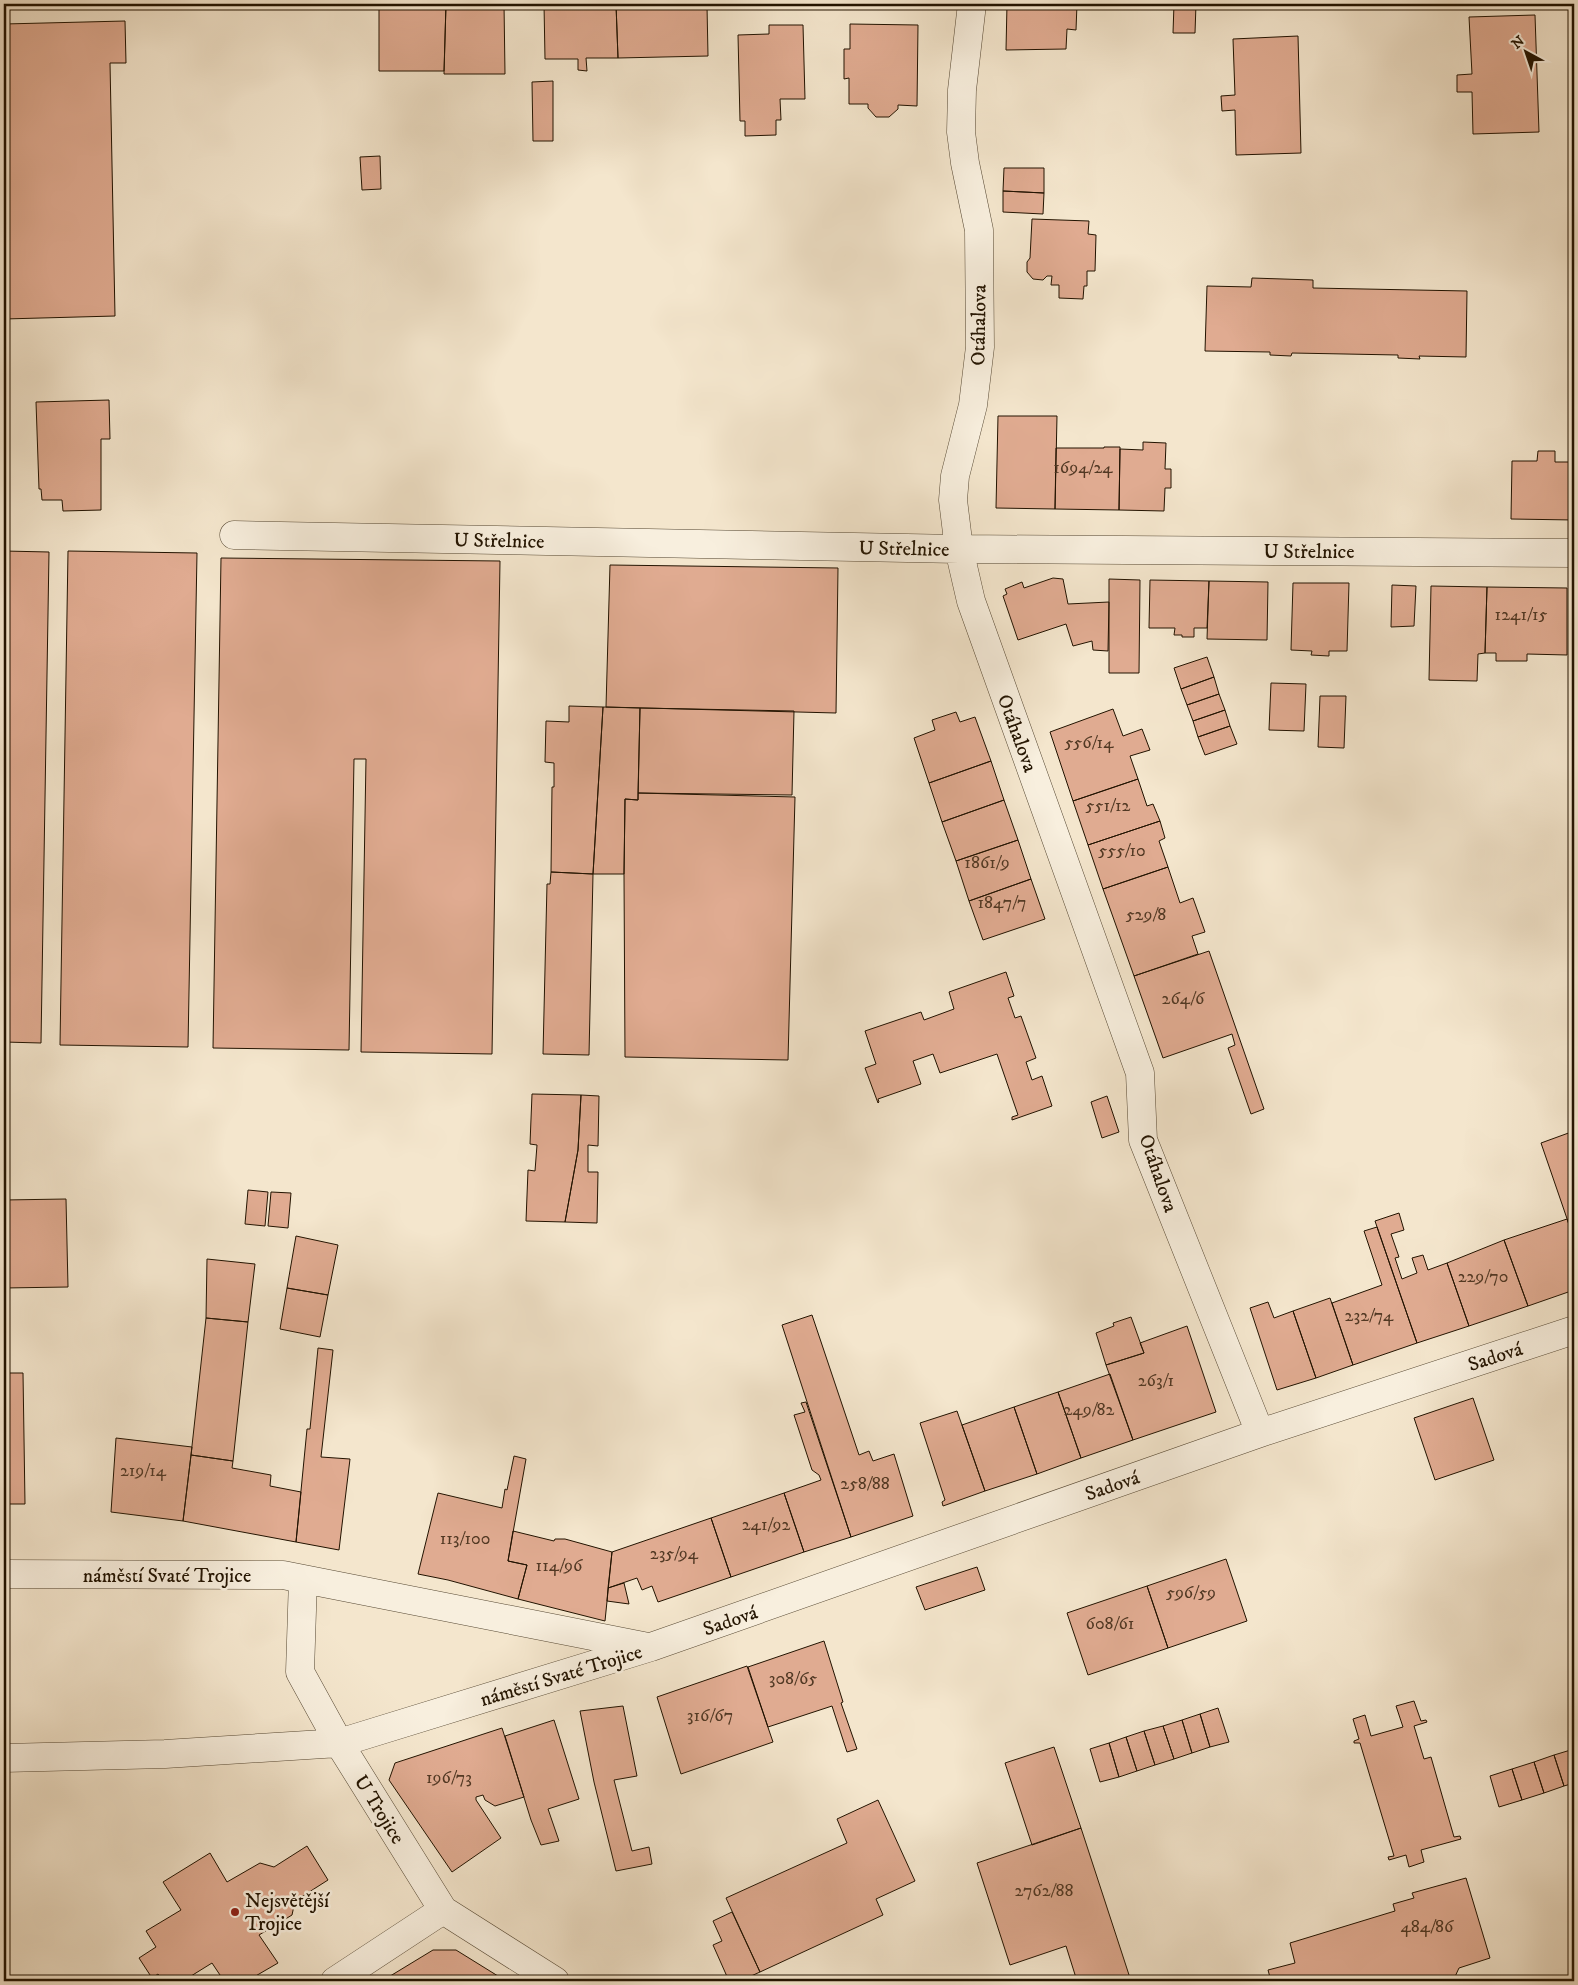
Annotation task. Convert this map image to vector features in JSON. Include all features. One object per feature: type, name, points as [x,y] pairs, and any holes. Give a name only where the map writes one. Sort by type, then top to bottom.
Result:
[{"type":"street","name":"Otáhalova","points":[[972,4],[962,90],[961,132],[965,163],[979,230],[980,347],[973,405],[955,476],[953,500],[959,549],[971,601],[1140,1073],[1143,1140],[1260,1433]]},
{"type":"street","name":"U Střelnice","points":[[234,535],[959,549],[1574,553]]},
{"type":"street","name":"Sadová","points":[[652,1647],[1260,1433],[1574,1330]]},
{"type":"street","name":"náměstí Svaté Trojice","points":[[4,1574],[283,1575],[652,1647]]},
{"type":"street","name":"U Trojice","points":[[303,1579],[300,1672],[339,1743],[443,1910],[555,1981]]},
{"type":"street","name":"náměstí Svaté Trojice","points":[[4,1758],[165,1754],[339,1743],[652,1647]]},
{"type":"street","points":[[335,1981],[443,1910]]},
{"type":"building","points":[[379,4],[446,4],[444,71],[379,71]]},
{"type":"building","points":[[446,4],[504,4],[505,74],[444,74]]},
{"type":"building","points":[[544,4],[616,4],[618,58],[586,58],[587,71],[578,70],[578,59],[545,59]]},
{"type":"building","points":[[616,4],[708,4],[708,56],[618,58]]},
{"type":"building","points":[[1007,4],[1077,4],[1076,30],[1067,29],[1066,49],[1006,50]]},
{"type":"building","points":[[1174,4],[1196,4],[1195,33],[1173,33]]},
{"type":"building","points":[[1535,15],[1539,132],[1473,134],[1472,92],[1457,92],[1457,75],[1472,74],[1469,17]]},
{"type":"building","points":[[125,21],[126,63],[110,63],[115,316],[4,319],[4,24]]},
{"type":"building","points":[[850,24],[918,25],[917,106],[898,105],[898,109],[889,117],[876,117],[868,108],[868,104],[849,104],[849,78],[844,79],[844,49],[850,49]]},
{"type":"building","points":[[769,25],[803,25],[805,99],[780,99],[781,120],[776,120],[776,135],[745,136],[745,121],[740,121],[738,35],[769,34]]},
{"type":"building","points":[[1298,36],[1301,153],[1236,155],[1235,110],[1222,111],[1221,96],[1235,95],[1233,39]]},
{"type":"building","points":[[553,81],[553,141],[533,141],[532,82]]},
{"type":"building","points":[[380,156],[381,189],[362,190],[360,157]]},
{"type":"building","points":[[1004,168],[1044,168],[1044,193],[1003,191]]},
{"type":"building","points":[[1003,191],[1044,193],[1043,214],[1003,212]]},
{"type":"building","points":[[1032,219],[1089,221],[1088,234],[1096,235],[1095,271],[1087,271],[1087,286],[1084,286],[1083,299],[1059,298],[1059,285],[1051,285],[1052,276],[1047,276],[1043,280],[1033,279],[1027,272],[1027,262],[1030,258]]},
{"type":"building","points":[[1252,278],[1313,280],[1313,288],[1467,291],[1466,357],[1419,356],[1420,359],[1398,358],[1398,355],[1292,353],[1291,356],[1270,355],[1270,352],[1205,351],[1207,286],[1251,287]]},
{"type":"building","points":[[109,400],[110,439],[101,439],[101,510],[63,511],[62,500],[42,500],[41,489],[39,489],[36,402]]},
{"type":"building","points":[[998,416],[1057,416],[1055,509],[996,508]]},
{"type":"building","points":[[1143,442],[1166,443],[1165,469],[1171,469],[1171,488],[1165,488],[1164,511],[1119,510],[1120,449],[1143,450]]},
{"type":"building","points":[[1120,447],[1119,510],[1055,509],[1056,448]]},
{"type":"building","points":[[1538,451],[1555,451],[1555,462],[1574,462],[1574,520],[1511,519],[1512,461],[1537,461]]},
{"type":"building","points":[[4,551],[49,552],[41,1043],[4,1042]]},
{"type":"building","points":[[68,551],[197,553],[188,1047],[60,1045]]},
{"type":"building","points":[[221,558],[500,561],[492,1054],[361,1052],[366,759],[354,759],[349,1050],[213,1048]]},
{"type":"building","points":[[610,565],[838,568],[836,713],[606,707]]},
{"type":"building","points":[[1053,578],[1063,579],[1068,604],[1109,602],[1108,651],[1093,650],[1092,641],[1073,646],[1066,624],[1018,640],[1003,596],[1007,594],[1005,589],[1022,582],[1024,588]]},
{"type":"building","points":[[1109,579],[1140,580],[1139,673],[1109,673]]},
{"type":"building","points":[[1150,580],[1209,581],[1207,628],[1194,628],[1194,637],[1182,637],[1182,635],[1174,635],[1175,628],[1149,628]]},
{"type":"building","points":[[1209,581],[1268,582],[1267,640],[1207,639]]},
{"type":"building","points":[[1293,583],[1349,583],[1347,651],[1329,651],[1329,656],[1311,655],[1312,651],[1291,650]]},
{"type":"building","points":[[1392,585],[1416,586],[1414,626],[1391,627]]},
{"type":"building","points":[[1431,586],[1487,587],[1485,653],[1478,654],[1477,681],[1429,680]]},
{"type":"building","points":[[1487,587],[1567,588],[1567,655],[1527,654],[1527,661],[1496,661],[1496,653],[1485,653]]},
{"type":"building","points":[[1207,657],[1214,677],[1181,689],[1174,668]]},
{"type":"building","points":[[1214,677],[1219,694],[1187,705],[1181,689]]},
{"type":"building","points":[[1271,683],[1306,684],[1304,731],[1269,730]]},
{"type":"building","points":[[1219,694],[1225,710],[1193,721],[1187,705]]},
{"type":"building","points":[[1320,696],[1346,696],[1344,748],[1318,747]]},
{"type":"building","points":[[569,706],[603,707],[593,874],[551,872],[554,763],[545,762],[546,721],[569,722]]},
{"type":"building","points":[[603,707],[640,708],[638,800],[625,799],[624,874],[593,874]]},
{"type":"building","points":[[640,708],[794,711],[792,795],[638,793]]},
{"type":"building","points":[[1113,709],[1123,736],[1142,729],[1150,750],[1130,756],[1138,779],[1073,801],[1050,732]]},
{"type":"building","points":[[1225,710],[1230,726],[1198,737],[1193,721]]},
{"type":"building","points":[[956,712],[960,722],[975,717],[991,761],[929,783],[914,738],[935,730],[932,720]]},
{"type":"building","points":[[1230,726],[1237,744],[1205,755],[1198,737]]},
{"type":"building","points":[[991,761],[1004,800],[942,822],[929,783]]},
{"type":"building","points":[[1138,779],[1147,806],[1153,804],[1160,821],[1088,845],[1073,801]]},
{"type":"building","points":[[638,793],[795,797],[788,1060],[625,1057],[625,799],[638,800]]},
{"type":"building","points":[[1004,800],[1018,840],[956,861],[942,822]]},
{"type":"building","points":[[1160,821],[1165,838],[1159,841],[1168,867],[1103,889],[1088,845]]},
{"type":"building","points":[[1018,840],[1031,879],[969,901],[956,861]]},
{"type":"building","points":[[1168,867],[1180,903],[1193,898],[1205,932],[1192,936],[1198,954],[1134,976],[1103,889]]},
{"type":"building","points":[[551,872],[593,874],[589,1055],[543,1054],[547,884],[550,884]]},
{"type":"building","points":[[1031,879],[1045,919],[983,940],[969,901]]},
{"type":"building","points":[[1209,951],[1264,1109],[1251,1114],[1228,1048],[1235,1045],[1232,1034],[1163,1058],[1134,976]]},
{"type":"building","points":[[1006,972],[1014,996],[1008,998],[1015,1018],[1021,1016],[1036,1058],[1026,1062],[1032,1080],[1042,1076],[1052,1106],[1012,1120],[1012,1117],[1018,1115],[997,1054],[940,1073],[933,1054],[913,1061],[921,1084],[878,1099],[878,1103],[865,1068],[876,1064],[865,1031],[921,1012],[924,1020],[954,1009],[949,992]]},
{"type":"building","points":[[532,1094],[581,1095],[578,1150],[565,1222],[526,1221],[528,1170],[535,1171],[537,1145],[530,1144]]},
{"type":"building","points":[[581,1095],[599,1096],[598,1146],[588,1145],[588,1172],[598,1172],[597,1223],[565,1222],[578,1150]]},
{"type":"building","points":[[1107,1096],[1119,1132],[1102,1138],[1091,1102]]},
{"type":"building","points":[[1574,1131],[1574,1239],[1541,1143]]},
{"type":"building","points":[[248,1190],[268,1192],[265,1226],[245,1224]]},
{"type":"building","points":[[271,1192],[291,1193],[288,1228],[268,1226]]},
{"type":"building","points":[[66,1199],[68,1287],[4,1288],[4,1200]]},
{"type":"building","points":[[1399,1213],[1404,1230],[1391,1234],[1399,1257],[1395,1258],[1402,1279],[1417,1273],[1412,1258],[1423,1255],[1428,1270],[1447,1263],[1469,1326],[1417,1343],[1375,1221]]},
{"type":"building","points":[[1567,1219],[1574,1239],[1574,1290],[1528,1306],[1504,1240]]},
{"type":"building","points":[[1377,1227],[1417,1343],[1353,1365],[1332,1303],[1382,1285],[1364,1231]]},
{"type":"building","points":[[296,1236],[338,1245],[328,1295],[287,1288]]},
{"type":"building","points":[[1504,1240],[1528,1306],[1469,1326],[1447,1263]]},
{"type":"building","points":[[207,1259],[255,1264],[248,1322],[206,1318]]},
{"type":"building","points":[[287,1288],[328,1295],[320,1337],[280,1329]]},
{"type":"building","points":[[1330,1298],[1353,1365],[1316,1378],[1293,1311]]},
{"type":"building","points":[[1268,1302],[1274,1318],[1293,1311],[1316,1378],[1277,1390],[1250,1308]]},
{"type":"building","points":[[812,1315],[859,1455],[869,1451],[873,1461],[894,1454],[913,1516],[851,1537],[782,1325]]},
{"type":"building","points":[[1131,1317],[1144,1353],[1106,1365],[1096,1333],[1114,1326],[1113,1323]]},
{"type":"building","points":[[206,1318],[248,1322],[233,1461],[191,1455]]},
{"type":"building","points":[[1187,1326],[1216,1412],[1133,1440],[1106,1365],[1144,1353],[1140,1343]]},
{"type":"building","points":[[318,1348],[333,1350],[321,1457],[350,1459],[339,1550],[296,1542],[307,1429],[310,1429]]},
{"type":"building","points":[[4,1373],[23,1373],[25,1504],[4,1504]]},
{"type":"building","points":[[1110,1374],[1133,1440],[1081,1458],[1058,1392]]},
{"type":"building","points":[[1058,1392],[1081,1458],[1037,1474],[1014,1407]]},
{"type":"building","points":[[1473,1398],[1494,1460],[1435,1480],[1414,1418]]},
{"type":"building","points":[[806,1402],[851,1537],[804,1552],[784,1493],[821,1480],[819,1475],[812,1470],[794,1415],[805,1412],[801,1403]]},
{"type":"building","points":[[1014,1407],[1037,1474],[985,1491],[962,1425]]},
{"type":"building","points":[[957,1411],[985,1491],[943,1506],[942,1502],[945,1500],[920,1423]]},
{"type":"building","points":[[116,1438],[192,1447],[183,1521],[111,1512]]},
{"type":"building","points":[[191,1455],[233,1461],[232,1468],[271,1475],[270,1486],[301,1492],[296,1542],[183,1521]]},
{"type":"building","points":[[514,1456],[526,1459],[508,1561],[527,1565],[518,1599],[418,1574],[438,1493],[502,1508]]},
{"type":"building","points":[[784,1493],[804,1552],[731,1577],[711,1518]]},
{"type":"building","points":[[711,1518],[731,1577],[658,1602],[652,1586],[642,1590],[637,1578],[608,1588],[612,1552]]},
{"type":"building","points":[[513,1531],[554,1541],[555,1539],[565,1539],[612,1552],[605,1621],[518,1599],[527,1565],[508,1561]]},
{"type":"building","points":[[1226,1559],[1247,1621],[1168,1648],[1147,1586]]},
{"type":"building","points":[[977,1567],[985,1590],[925,1610],[916,1587]]},
{"type":"building","points":[[624,1583],[629,1604],[607,1601],[608,1588]]},
{"type":"building","points":[[1147,1586],[1168,1648],[1088,1675],[1067,1613]]},
{"type":"building","points":[[824,1641],[843,1702],[841,1703],[857,1749],[847,1752],[832,1706],[768,1727],[748,1667]]},
{"type":"building","points":[[747,1666],[773,1742],[681,1774],[657,1697]]},
{"type":"building","points":[[1414,1701],[1421,1721],[1426,1720],[1427,1722],[1414,1726],[1424,1759],[1431,1757],[1454,1837],[1460,1836],[1461,1839],[1421,1850],[1424,1862],[1409,1867],[1406,1855],[1389,1860],[1388,1857],[1394,1856],[1360,1743],[1354,1743],[1354,1741],[1359,1739],[1353,1719],[1365,1715],[1371,1736],[1403,1727],[1396,1706]]},
{"type":"building","points":[[623,1706],[637,1776],[614,1780],[632,1851],[649,1847],[652,1864],[616,1871],[594,1782],[580,1711]]},
{"type":"building","points":[[1218,1708],[1229,1742],[1210,1747],[1200,1714]]},
{"type":"building","points":[[1200,1714],[1210,1747],[1192,1753],[1182,1720]]},
{"type":"building","points":[[554,1720],[579,1799],[548,1809],[559,1841],[541,1845],[531,1820],[505,1736]]},
{"type":"building","points":[[1182,1720],[1192,1753],[1174,1759],[1163,1726]]},
{"type":"building","points":[[1163,1726],[1174,1759],[1155,1765],[1144,1731]]},
{"type":"building","points":[[502,1728],[524,1797],[495,1806],[485,1800],[483,1795],[476,1797],[476,1800],[501,1838],[452,1872],[389,1780],[395,1763]]},
{"type":"building","points":[[1144,1731],[1155,1765],[1137,1771],[1126,1737]]},
{"type":"building","points":[[1126,1737],[1137,1771],[1119,1777],[1109,1743]]},
{"type":"building","points":[[1109,1743],[1119,1777],[1100,1782],[1090,1749]]},
{"type":"building","points":[[1054,1747],[1081,1828],[1032,1845],[1005,1763]]},
{"type":"building","points":[[1574,1749],[1574,1783],[1564,1786],[1554,1755]]},
{"type":"building","points":[[1554,1755],[1564,1786],[1544,1793],[1534,1762]]},
{"type":"building","points":[[1534,1762],[1544,1793],[1522,1800],[1512,1769]]},
{"type":"building","points":[[1512,1769],[1522,1800],[1499,1807],[1490,1776]]},
{"type":"building","points":[[878,1800],[915,1881],[876,1899],[883,1915],[760,1972],[726,1898],[847,1843],[837,1819]]},
{"type":"building","points":[[1081,1828],[1131,1981],[1077,1981],[1066,1946],[1010,1965],[977,1863]]},
{"type":"building","name":"Nejsvětější Trojice","points":[[307,1846],[328,1880],[295,1901],[292,1915],[259,1935],[278,1963],[247,1981],[224,1981],[212,1963],[183,1981],[177,1981],[174,1976],[163,1980],[158,1974],[152,1978],[139,1958],[156,1947],[146,1931],[181,1910],[163,1882],[210,1853],[227,1882],[260,1863],[274,1867]]},
{"type":"building","points":[[1466,1878],[1490,1958],[1459,1968],[1453,1981],[1426,1981],[1424,1979],[1415,1981],[1271,1981],[1268,1970],[1295,1963],[1290,1943],[1395,1911],[1393,1904],[1414,1898],[1412,1893]]},
{"type":"building","points":[[732,1912],[760,1972],[740,1981],[729,1981],[713,1945],[722,1941],[713,1921]]},
{"type":"building","points":[[433,1950],[456,1950],[506,1981],[382,1981]]},
{"type":"place","name":"Nejsvětější Trojice","points":[[235,1912]]}]
